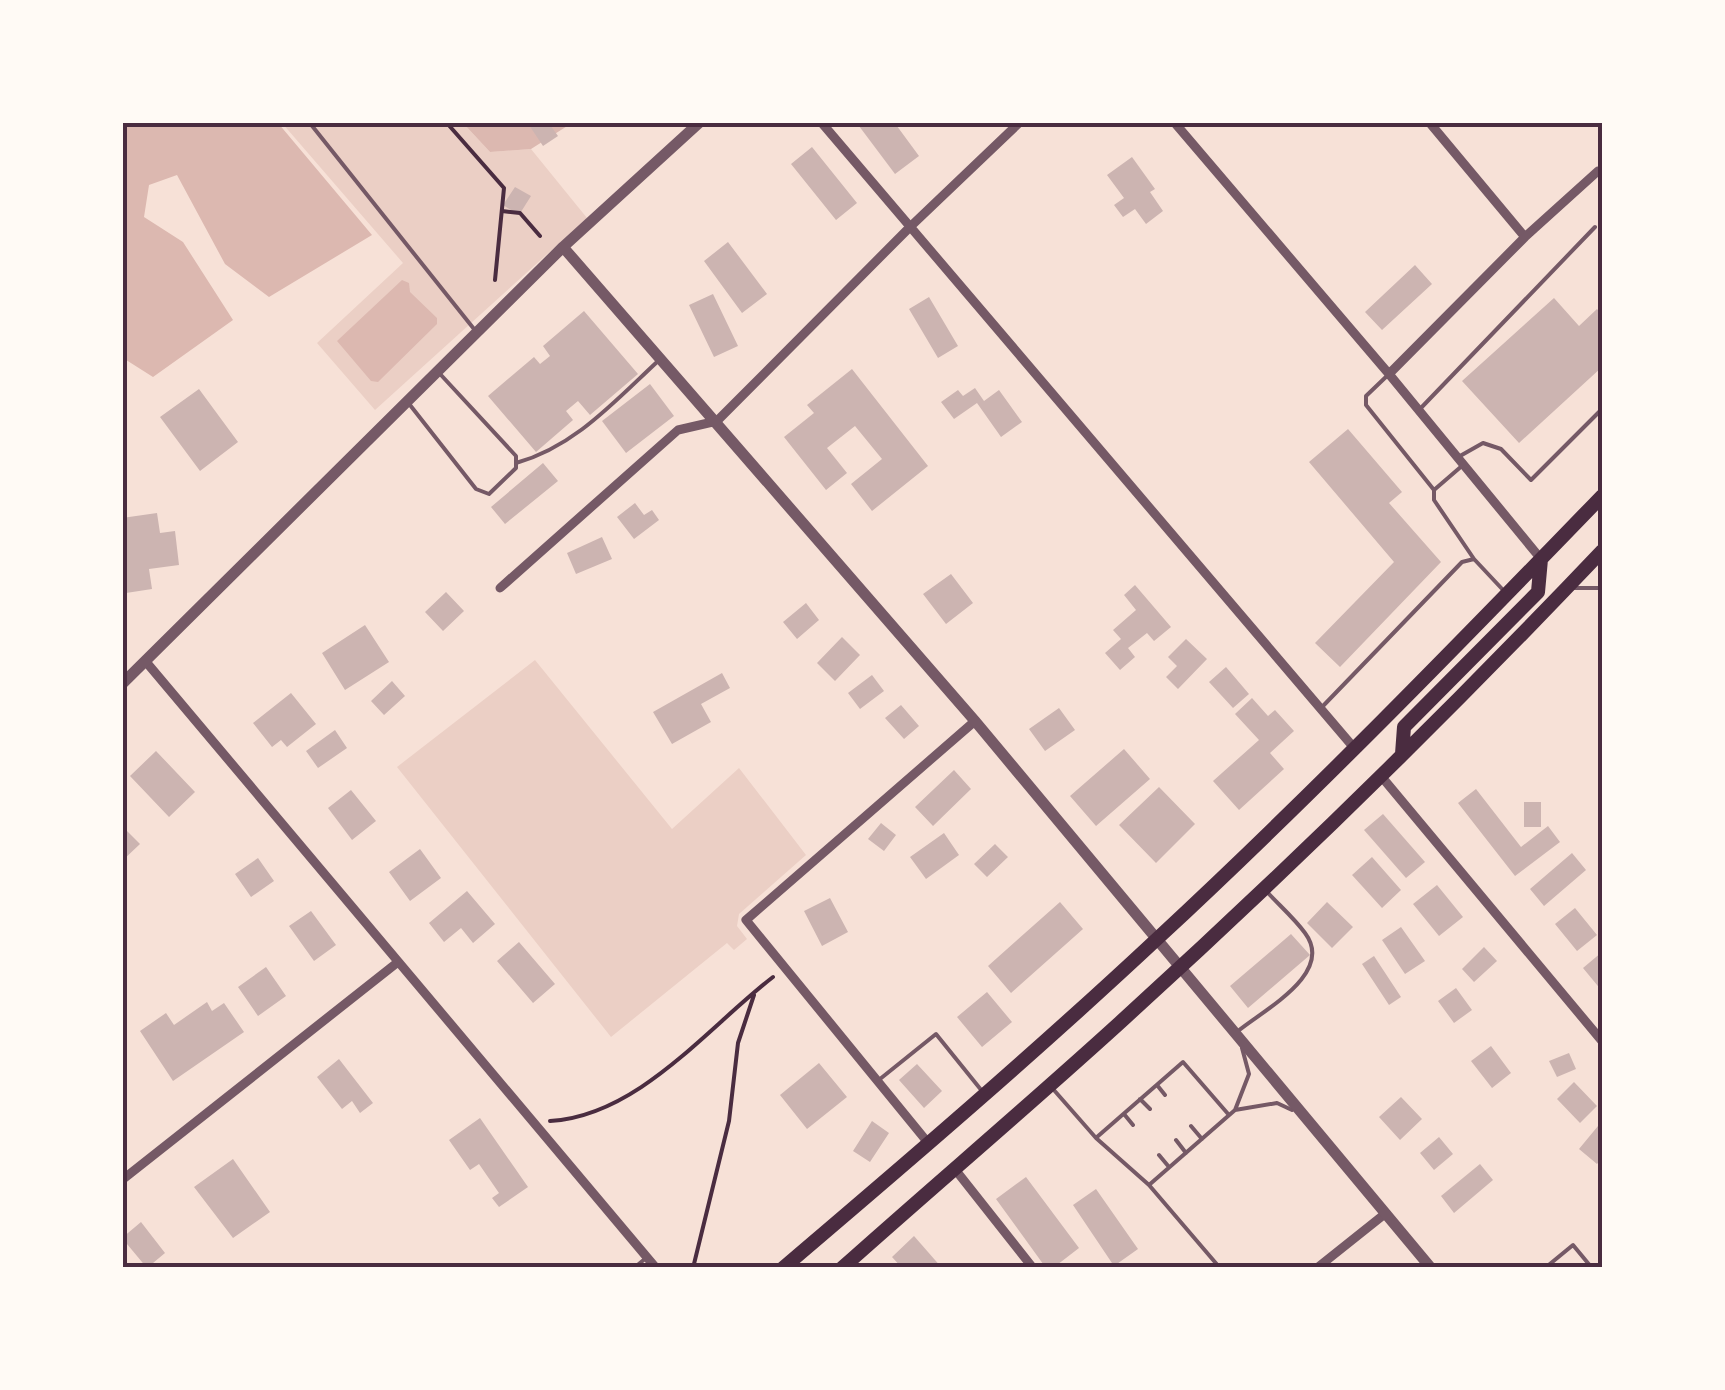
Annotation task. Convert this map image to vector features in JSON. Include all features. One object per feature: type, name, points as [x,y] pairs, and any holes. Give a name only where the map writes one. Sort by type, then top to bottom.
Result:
[{"type":"main road","points":[[783,1268],[929,1144],[1158,938],[1354,750],[1602,496]]},
{"type":"main road","points":[[842,1268],[1264,889],[1382,776],[1602,551]]},
{"type":"main road","points":[[1402,754],[1404,727],[1538,592],[1541,560]]},
{"type":"street","points":[[122,684],[562,247],[700,122]]},
{"type":"street","points":[[821,122],[1354,750]]},
{"type":"street","points":[[500,588],[678,430],[717,421],[910,226],[1020,122]]},
{"type":"street","points":[[1174,122],[1541,560]]},
{"type":"street","points":[[1429,122],[1526,237]]},
{"type":"street","points":[[1389,374],[1598,170]]},
{"type":"street","points":[[562,247],[975,721],[1430,1268]]},
{"type":"street","points":[[147,663],[656,1268]]},
{"type":"street","points":[[929,1144],[746,920],[975,721]]},
{"type":"street","points":[[1382,776],[1602,1041]]},
{"type":"street","points":[[122,1180],[398,962]]},
{"type":"street","points":[[954,1168],[1034,1268]]},
{"type":"street","points":[[1318,1268],[1386,1213]]},
{"type":"lane","points":[[309,122],[477,332]]},
{"type":"lane","points":[[1419,410],[1595,226]]},
{"type":"lane","points":[[516,463],[541,455],[582,430],[661,358]]},
{"type":"lane","points":[[408,402],[476,489],[489,494],[509,476],[516,468],[516,456],[438,372]]},
{"type":"lane","points":[[1389,374],[1366,396],[1366,405],[1434,490],[1434,500],[1474,560],[1507,594]]},
{"type":"lane","points":[[1434,490],[1482,443],[1502,449],[1532,480],[1602,409]]},
{"type":"lane","points":[[1320,709],[1462,562],[1474,560]]},
{"type":"lane","points":[[1567,588],[1602,588]]},
{"type":"lane","points":[[1149,1185],[1235,1110],[1249,1074],[1236,1032],[1306,977],[1313,964],[1314,951],[1307,935],[1264,889]]},
{"type":"lane","points":[[878,1081],[936,1034],[984,1094]]},
{"type":"lane","points":[[1096,1138],[1183,1062],[1230,1115]]},
{"type":"lane","points":[[1050,1085],[1096,1138],[1149,1185],[1220,1268]]},
{"type":"lane","points":[[1156,1085],[1165,1095]]},
{"type":"lane","points":[[1140,1099],[1150,1109]]},
{"type":"lane","points":[[1235,1110],[1277,1103],[1304,1115]]},
{"type":"lane","points":[[1124,1114],[1132,1125]]},
{"type":"lane","points":[[1191,1126],[1202,1138]]},
{"type":"lane","points":[[1176,1140],[1186,1152]]},
{"type":"lane","points":[[1159,1155],[1169,1167]]},
{"type":"lane","points":[[1546,1268],[1573,1245],[1592,1268]]},
{"type":"lane","points":[[634,1268],[648,1258]]},
{"type":"path","points":[[446,122],[504,188],[494,280]]},
{"type":"path","points":[[502,211],[520,213],[540,236]]},
{"type":"path","points":[[533,1122],[567,1120],[623,1099],[785,968]]},
{"type":"path","points":[[694,1268],[728,1121],[738,1043],[755,991]]},
{"type":"shaded area","points":[[122,123],[278,123],[372,235],[269,297],[225,264],[177,175],[149,185],[144,217],[183,242],[233,320],[153,377],[123,358]]},
{"type":"shaded area","points":[[282,123],[463,123],[490,152],[531,149],[587,218],[375,410],[317,343],[403,263]]},
{"type":"shaded area","points":[[463,123],[572,123],[531,149],[490,152]]},
{"type":"shaded area","points":[[402,280],[409,283],[410,292],[437,318],[437,324],[378,382],[371,381],[337,341]]},
{"type":"shaded area","points":[[535,660],[672,829],[739,768],[806,855],[739,914],[737,926],[747,939],[734,950],[727,943],[611,1037],[397,767]]},
{"type":"building","points":[[527,122],[548,122],[558,136],[543,146]]},
{"type":"building","points":[[856,122],[894,122],[919,156],[895,174]]},
{"type":"building","points":[[812,147],[857,203],[836,220],[791,164]]},
{"type":"building","points":[[1132,157],[1155,189],[1150,192],[1163,211],[1146,224],[1135,209],[1123,217],[1114,205],[1124,198],[1107,175]]},
{"type":"building","points":[[515,187],[531,196],[519,215],[503,205]]},
{"type":"building","points":[[728,242],[767,294],[742,313],[704,261]]},
{"type":"building","points":[[1415,265],[1432,284],[1382,330],[1365,312]]},
{"type":"building","points":[[713,294],[738,346],[714,357],[689,305]]},
{"type":"building","points":[[929,297],[958,346],[938,358],[909,309]]},
{"type":"building","points":[[1554,298],[1579,326],[1597,309],[1602,315],[1602,367],[1519,443],[1462,381]]},
{"type":"building","points":[[584,311],[638,374],[590,415],[578,401],[566,411],[573,420],[536,452],[488,396],[534,357],[540,364],[550,356],[543,346]]},
{"type":"building","points":[[852,369],[928,466],[872,511],[851,484],[882,459],[855,426],[827,448],[847,473],[826,490],[784,437],[814,413],[807,405]]},
{"type":"building","points":[[650,384],[674,416],[626,453],[602,421]]},
{"type":"building","points":[[975,388],[984,401],[999,390],[1022,422],[1001,437],[977,403],[954,419],[941,402],[958,390],[963,396]]},
{"type":"building","points":[[199,389],[238,442],[200,471],[160,417]]},
{"type":"building","points":[[1348,429],[1402,492],[1389,503],[1441,562],[1340,667],[1315,643],[1394,562],[1309,462]]},
{"type":"building","points":[[543,463],[558,481],[505,524],[491,507]]},
{"type":"building","points":[[635,503],[644,515],[652,510],[659,520],[634,539],[617,517]]},
{"type":"building","points":[[157,513],[160,533],[175,531],[179,565],[149,569],[152,589],[126,593],[122,518]]},
{"type":"building","points":[[602,537],[612,559],[576,574],[567,553]]},
{"type":"building","points":[[951,574],[973,603],[946,624],[923,594]]},
{"type":"building","points":[[1135,585],[1171,627],[1154,641],[1147,633],[1128,648],[1135,657],[1120,670],[1105,653],[1121,639],[1113,630],[1136,610],[1124,595]]},
{"type":"building","points":[[446,592],[464,611],[443,631],[425,612]]},
{"type":"building","points":[[806,603],[819,620],[797,639],[783,622]]},
{"type":"building","points":[[365,625],[389,662],[345,690],[322,653]]},
{"type":"building","points":[[842,637],[860,655],[835,681],[817,663]]},
{"type":"building","points":[[1186,639],[1207,659],[1178,689],[1166,677],[1177,666],[1168,657]]},
{"type":"building","points":[[1226,667],[1249,694],[1233,708],[1209,682]]},
{"type":"building","points":[[722,673],[730,688],[701,704],[711,722],[672,744],[653,712]]},
{"type":"building","points":[[872,675],[884,691],[860,709],[848,693]]},
{"type":"building","points":[[392,681],[405,696],[384,715],[371,701]]},
{"type":"building","points":[[291,693],[316,724],[287,747],[281,740],[272,747],[253,723]]},
{"type":"building","points":[[1252,698],[1268,716],[1275,710],[1294,731],[1270,753],[1284,769],[1239,810],[1213,781],[1259,740],[1235,714]]},
{"type":"building","points":[[901,705],[919,726],[904,739],[885,718]]},
{"type":"building","points":[[1059,708],[1075,730],[1045,751],[1029,729]]},
{"type":"building","points":[[335,730],[347,748],[318,768],[306,751]]},
{"type":"building","points":[[1124,749],[1150,779],[1096,826],[1070,796]]},
{"type":"building","points":[[156,751],[195,792],[169,817],[130,776]]},
{"type":"building","points":[[954,770],[971,789],[933,826],[915,807]]},
{"type":"building","points":[[1159,787],[1195,824],[1156,863],[1119,825]]},
{"type":"building","points":[[1476,789],[1521,847],[1548,826],[1560,842],[1515,876],[1458,803]]},
{"type":"building","points":[[351,790],[376,821],[352,840],[328,808]]},
{"type":"building","points":[[1524,802],[1541,802],[1541,827],[1524,827]]},
{"type":"building","points":[[1383,814],[1425,862],[1406,878],[1364,830]]},
{"type":"building","points":[[881,823],[896,835],[884,851],[868,839]]},
{"type":"building","points":[[122,826],[140,844],[122,861]]},
{"type":"building","points":[[944,833],[959,855],[926,879],[910,857]]},
{"type":"building","points":[[995,844],[1008,857],[987,877],[974,864]]},
{"type":"building","points":[[420,849],[441,878],[410,901],[389,872]]},
{"type":"building","points":[[1572,853],[1586,870],[1544,906],[1530,889]]},
{"type":"building","points":[[1372,857],[1401,890],[1382,908],[1352,875]]},
{"type":"building","points":[[258,858],[274,881],[251,897],[235,874]]},
{"type":"building","points":[[1437,885],[1463,917],[1439,936],[1413,904]]},
{"type":"building","points":[[467,891],[495,924],[473,943],[461,928],[444,942],[429,923]]},
{"type":"building","points":[[830,898],[848,932],[822,946],[804,911]]},
{"type":"building","points":[[1060,902],[1083,929],[1011,993],[988,966]]},
{"type":"building","points":[[1327,902],[1353,927],[1332,948],[1307,923]]},
{"type":"building","points":[[1575,908],[1597,935],[1577,951],[1555,924]]},
{"type":"building","points":[[311,911],[336,945],[314,961],[289,926]]},
{"type":"building","points":[[1401,927],[1425,961],[1405,974],[1382,940]]},
{"type":"building","points":[[1291,934],[1310,955],[1248,1008],[1230,986]]},
{"type":"building","points":[[519,942],[555,984],[533,1003],[497,961]]},
{"type":"building","points":[[1484,947],[1497,961],[1474,982],[1462,969]]},
{"type":"building","points":[[1602,952],[1602,991],[1583,968]]},
{"type":"building","points":[[1374,956],[1401,997],[1389,1005],[1362,964]]},
{"type":"building","points":[[266,967],[286,996],[258,1016],[238,987]]},
{"type":"building","points":[[1456,988],[1472,1010],[1454,1023],[1438,1001]]},
{"type":"building","points":[[987,992],[1012,1022],[982,1047],[957,1017]]},
{"type":"building","points":[[207,1002],[212,1011],[224,1003],[244,1032],[173,1081],[140,1031],[166,1013],[174,1025]]},
{"type":"building","points":[[1491,1046],[1511,1073],[1492,1088],[1471,1061]]},
{"type":"building","points":[[1569,1053],[1576,1069],[1557,1077],[1549,1061]]},
{"type":"building","points":[[339,1059],[373,1103],[360,1113],[352,1101],[342,1109],[317,1077]]},
{"type":"building","points":[[819,1063],[847,1097],[807,1129],[780,1095]]},
{"type":"building","points":[[917,1064],[942,1091],[924,1108],[899,1080]]},
{"type":"building","points":[[1574,1082],[1597,1106],[1580,1123],[1557,1099]]},
{"type":"building","points":[[1401,1097],[1422,1119],[1400,1140],[1379,1117]]},
{"type":"building","points":[[480,1118],[528,1187],[499,1207],[492,1198],[499,1193],[479,1164],[470,1170],[449,1140]]},
{"type":"building","points":[[872,1121],[889,1133],[870,1162],[853,1151]]},
{"type":"building","points":[[1598,1126],[1602,1130],[1602,1158],[1597,1164],[1579,1149]]},
{"type":"building","points":[[1439,1137],[1453,1154],[1434,1170],[1420,1153]]},
{"type":"building","points":[[233,1159],[270,1212],[233,1238],[194,1187]]},
{"type":"building","points":[[1480,1164],[1493,1180],[1454,1213],[1441,1196]]},
{"type":"building","points":[[1026,1177],[1079,1248],[1053,1268],[1046,1268],[996,1199]]},
{"type":"building","points":[[1096,1189],[1138,1249],[1114,1266],[1073,1205]]},
{"type":"building","points":[[141,1222],[165,1253],[147,1268],[122,1238]]},
{"type":"building","points":[[914,1236],[942,1268],[902,1268],[892,1257]]}]
